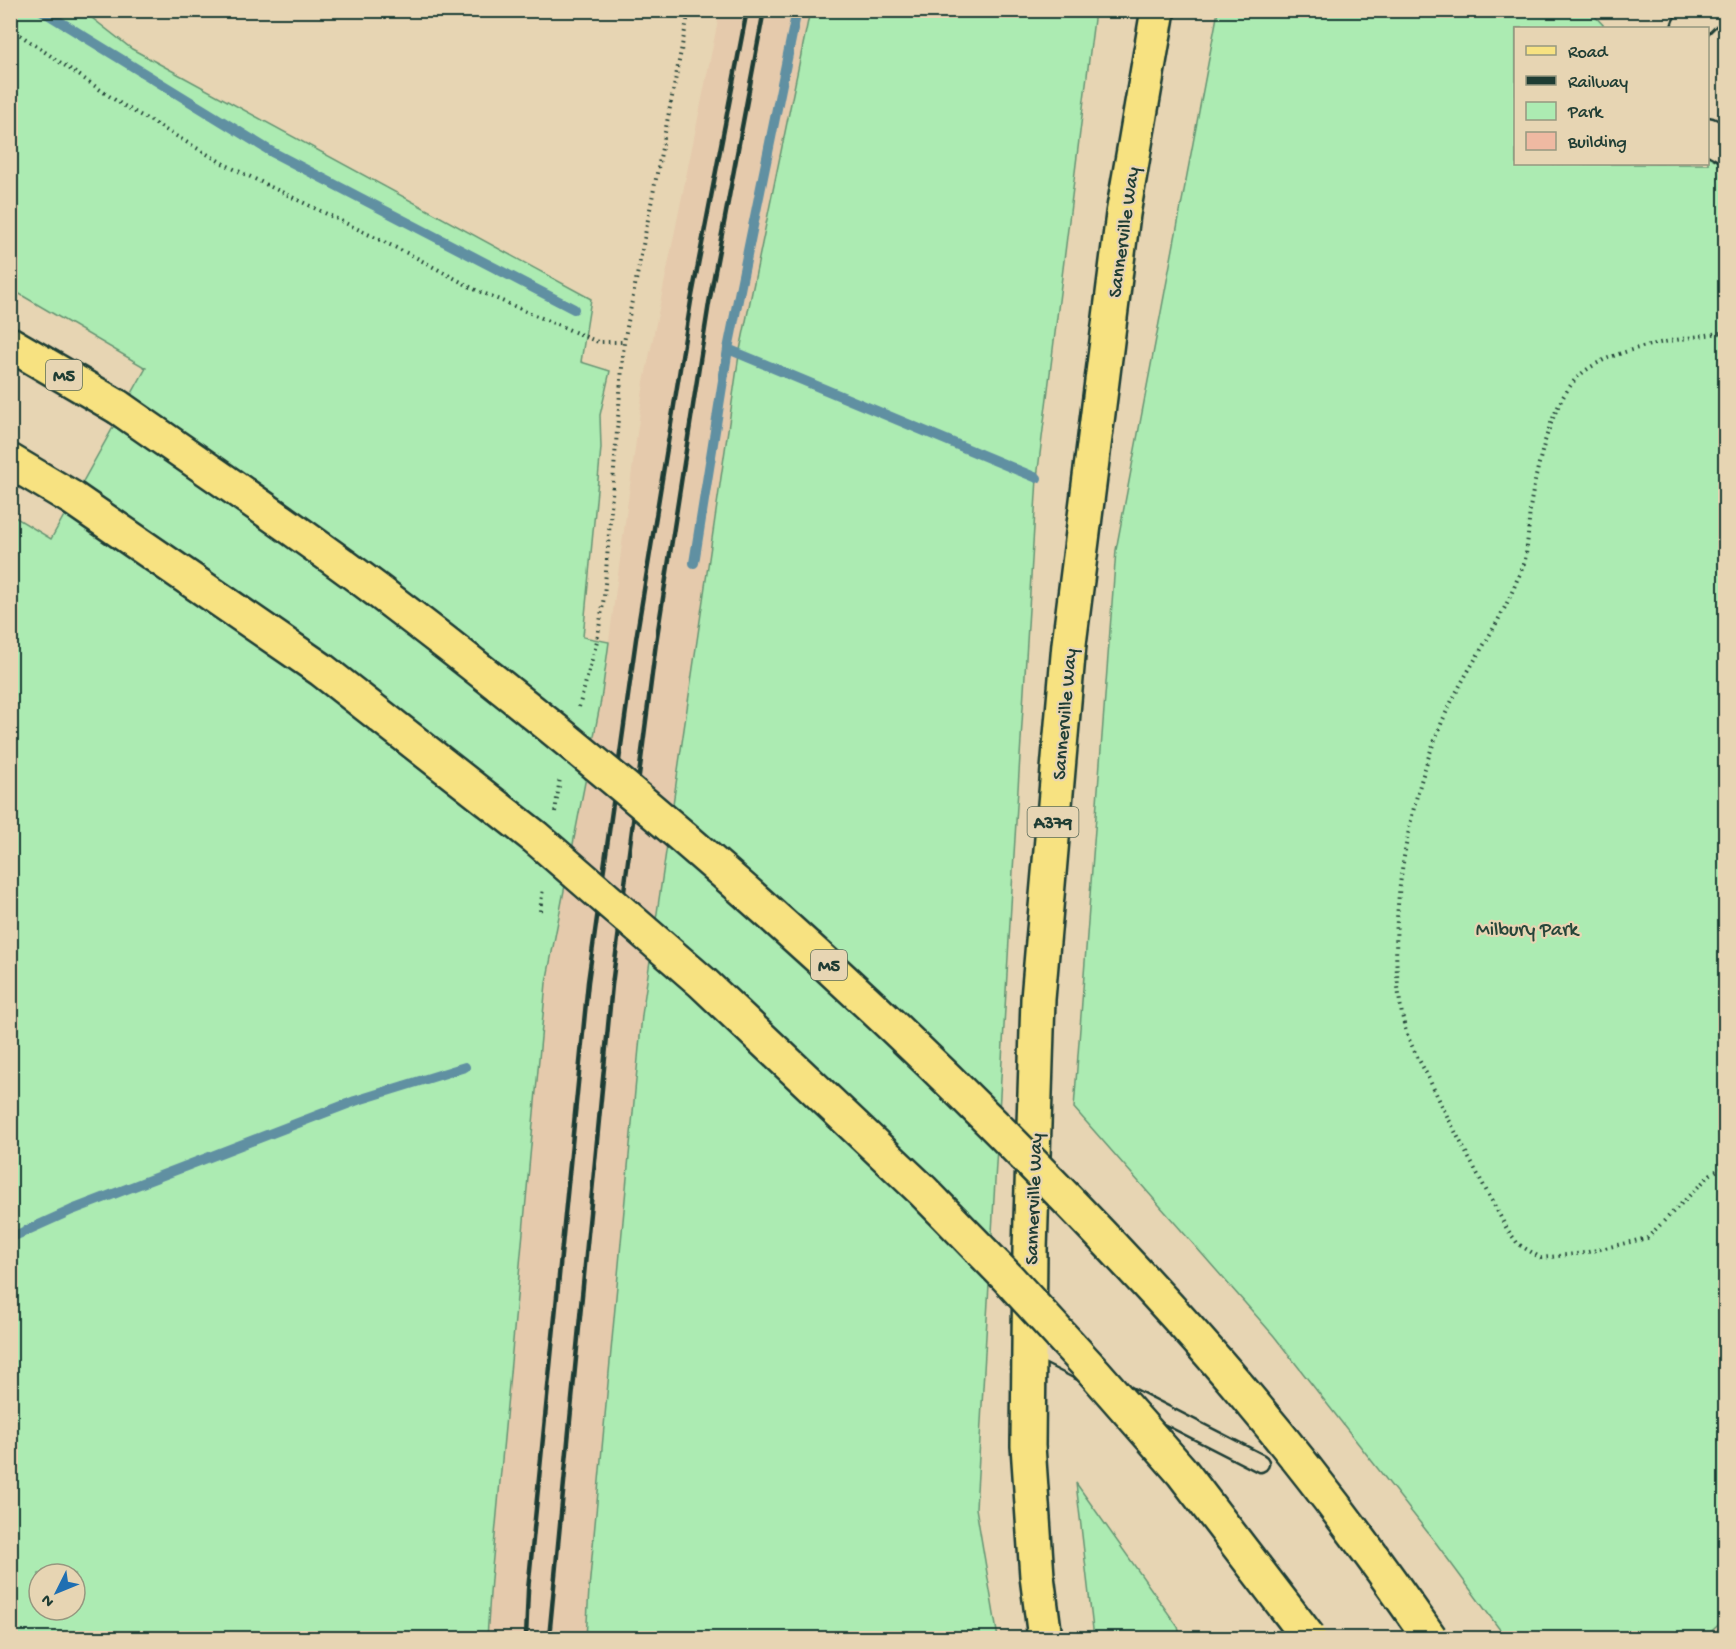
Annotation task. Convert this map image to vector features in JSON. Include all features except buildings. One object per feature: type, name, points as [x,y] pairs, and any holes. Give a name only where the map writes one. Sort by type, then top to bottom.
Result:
[{"type":"main road","name":"Sannerville Way","points":[[1045,1638],[1037,1576],[1028,1446],[1030,1250],[1038,999],[1069,644],[1123,214],[1158,10]]},
{"type":"main road","name":"M5","points":[[10,344],[118,407],[378,591],[593,760],[730,876],[863,996],[1099,1232],[1193,1335],[1245,1394],[1317,1484],[1430,1638]]},
{"type":"main road","points":[[10,461],[72,498],[322,670],[535,837],[702,982],[923,1191],[1015,1285],[1182,1472],[1309,1638]]},
{"type":"street","points":[[1690,27],[1707,10]]},
{"type":"street","points":[[1709,136],[1725,145]]},
{"type":"lane","points":[[1029,1345],[1260,1463]]},
{"type":"path","points":[[578,710],[597,641],[604,597],[624,342],[689,10]]},
{"type":"path","points":[[10,28],[121,104],[226,165],[415,256],[476,290],[598,342],[624,342]]},
{"type":"path","points":[[1725,332],[1652,345],[1607,359],[1591,367],[1575,381],[1557,410],[1545,439],[1536,476],[1529,512],[1525,560],[1508,606],[1465,676],[1446,713],[1431,750],[1416,802],[1400,880],[1396,960],[1399,996],[1406,1030],[1448,1120],[1507,1229],[1518,1244],[1541,1258],[1584,1252],[1647,1238],[1711,1174],[1720,1168],[1725,1168]]},
{"type":"path","points":[[553,823],[563,768]]},
{"type":"path","points":[[540,911],[545,878]]},
{"type":"shaded area","points":[[720,11],[810,11],[739,355],[642,1015],[586,1638],[487,1638],[546,983],[601,700],[644,382]]},
{"type":"green space","points":[[11,11],[83,11],[132,49],[591,299],[581,362],[610,371],[600,415],[601,448],[583,637],[609,642],[601,700],[546,983],[487,1638],[11,1638],[10,514],[51,539],[146,368],[11,289]]},
{"type":"green space","points":[[810,11],[1095,11],[1037,478],[1013,871],[976,1508],[998,1638],[586,1638],[642,1015],[739,355]]},
{"type":"green space","name":"Milbury Park","points":[[1218,11],[1590,11],[1605,27],[1514,27],[1514,165],[1709,165],[1709,151],[1725,162],[1725,1619],[1704,1638],[1506,1638],[1436,1543],[1274,1336],[1074,1108],[1116,550]]},
{"type":"green space","points":[[1076,1483],[1178,1627],[1181,1638],[1094,1638]]},
{"type":"waterway","points":[[41,10],[272,152],[574,309]]},
{"type":"waterway","points":[[694,563],[728,349],[797,10]]},
{"type":"waterway","points":[[728,349],[1037,478]]},
{"type":"waterway","points":[[10,1238],[72,1210],[355,1101],[465,1067]]},
{"type":"railway","points":[[526,1638],[528,1590],[588,982],[636,639],[691,301],[747,10]]},
{"type":"railway","points":[[549,1638],[612,985],[656,643],[709,303],[764,10]]}]
